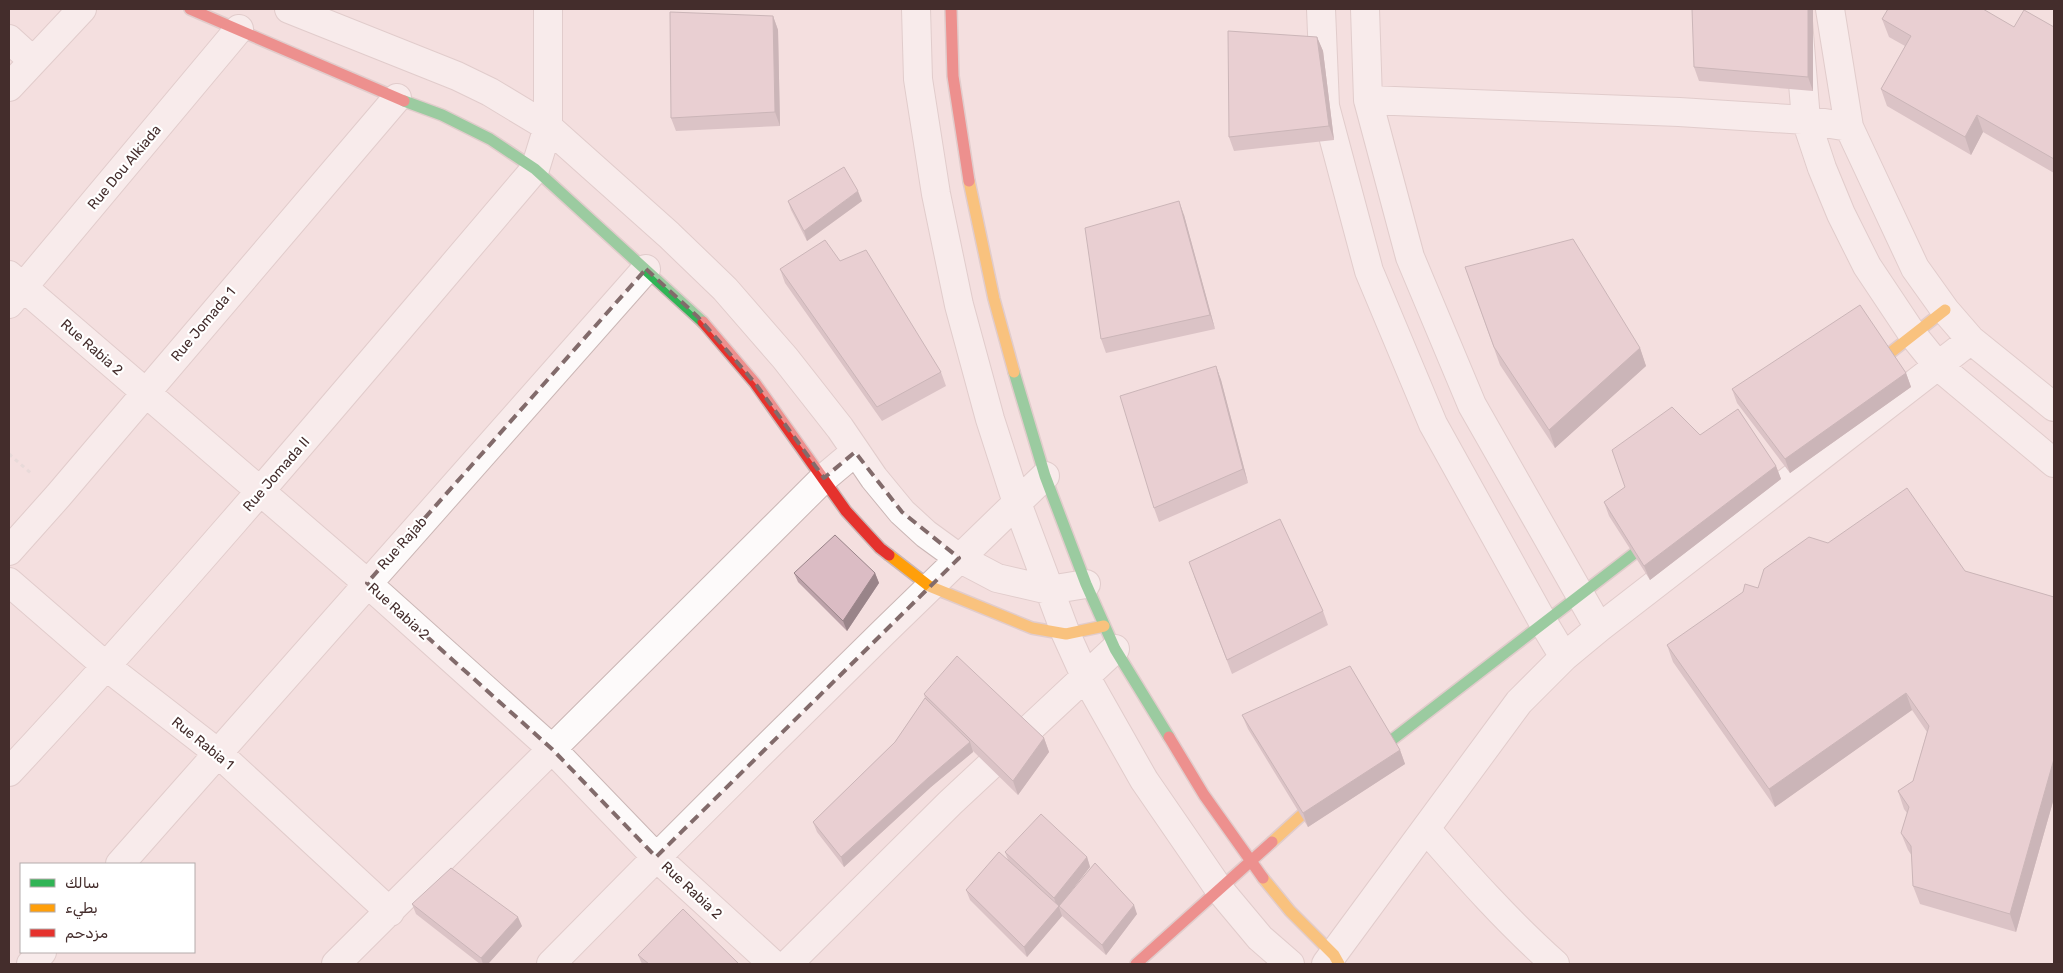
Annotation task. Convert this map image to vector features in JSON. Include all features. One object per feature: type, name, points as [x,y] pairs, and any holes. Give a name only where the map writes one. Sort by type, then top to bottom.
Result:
[{"type":"street","points":[[9,87],[32,60],[82,9]]},
{"type":"street","points":[[190,9],[397,98],[442,115],[490,139],[535,169],[698,317],[755,383],[846,511],[880,548],[929,586],[1032,628],[1066,634],[1110,637]]},
{"type":"street","points":[[289,9],[457,76],[490,92],[548,127],[669,235],[726,289],[785,358],[902,512],[926,534],[959,558],[997,578],[1050,590],[1086,584]]},
{"type":"street","points":[[535,169],[548,127],[548,9]]},
{"type":"street","points":[[916,9],[918,79],[936,194],[959,305],[990,419],[1017,503],[1066,634],[1085,676],[1144,780],[1219,889],[1260,938],[1290,964]]},
{"type":"street","points":[[951,9],[953,76],[970,187],[994,299],[1045,476],[1086,584],[1110,637],[1204,795],[1250,862],[1333,961],[1519,702],[1564,657],[1970,340]]},
{"type":"street","points":[[1321,9],[1325,106],[1369,271],[1433,424],[1564,657]]},
{"type":"street","points":[[1364,9],[1368,100],[1410,257],[1472,405],[1599,628]]},
{"type":"street","points":[[1796,9],[1806,120],[1822,168],[1841,214],[1867,266],[1913,335],[1938,366],[2054,463]]},
{"type":"street","points":[[1830,9],[1849,127],[1915,268],[1945,310],[1970,340],[2054,407]]},
{"type":"street","name":"Rue Dou Alkiada","points":[[13,289],[239,29]]},
{"type":"street","points":[[9,39],[32,60]]},
{"type":"street","name":"Rue Jomada 1","points":[[9,551],[397,98]]},
{"type":"street","points":[[1368,100],[1679,112],[1806,120],[1849,127]]},
{"type":"street","name":"Rue Jomada II","points":[[9,772],[106,667],[260,492],[535,169]]},
{"type":"street","name":"Rue Rajab","points":[[121,863],[646,269]]},
{"type":"street","name":"Rue Rabia 2","points":[[13,289],[145,393],[367,583],[552,749],[656,857],[772,964]]},
{"type":"street","points":[[1851,384],[1945,310]]},
{"type":"street","points":[[336,964],[824,478],[856,452]]},
{"type":"street","points":[[551,964],[929,586],[1045,476]]},
{"type":"street","points":[[1355,769],[1672,523]]},
{"type":"street","name":"Rue Rabia 1","points":[[9,582],[106,667],[218,753],[390,912]]},
{"type":"street","points":[[788,964],[950,803],[1085,676],[1110,637]]},
{"type":"street","points":[[1136,964],[1340,781]]},
{"type":"street","points":[[1426,829],[1503,914],[1555,964]]},
{"type":"street","points":[[31,964],[41,953]]},
{"type":"highlighted area","points":[[646,269],[698,317],[755,383],[824,478],[855,452],[902,512],[959,558],[656,857],[552,749],[367,583]]},
{"type":"building","points":[[1692,9],[1808,9],[1808,77],[1694,67]]},
{"type":"building","points":[[1888,9],[1983,9],[2014,27],[2024,10],[2054,27],[2054,159],[1977,115],[1965,137],[1881,89],[1911,36],[1882,19]]},
{"type":"building","points":[[670,12],[773,16],[775,112],[671,118]]},
{"type":"building","points":[[1228,31],[1317,37],[1329,126],[1229,137]]},
{"type":"building","points":[[844,167],[858,191],[804,231],[788,201]]},
{"type":"building","points":[[1179,201],[1210,315],[1101,339],[1085,228]]},
{"type":"building","points":[[1573,239],[1640,348],[1549,430],[1494,347],[1465,267]]},
{"type":"building","points":[[825,240],[840,261],[866,250],[941,372],[877,407],[780,269]]},
{"type":"building","points":[[1860,305],[1906,373],[1785,459],[1732,389]]},
{"type":"building","points":[[1216,366],[1243,469],[1154,508],[1120,396]]},
{"type":"building","points":[[1672,407],[1700,435],[1738,409],[1776,466],[1644,566],[1604,502],[1625,487],[1612,450]]},
{"type":"building","points":[[1907,488],[1965,571],[2054,597],[2054,759],[2010,914],[1913,886],[1911,846],[1901,833],[1909,807],[1898,791],[1913,781],[1929,726],[1906,693],[1769,789],[1667,645],[1743,592],[1745,584],[1758,588],[1764,569],[1809,537],[1828,543]]},
{"type":"building","points":[[1280,519],[1323,611],[1227,660],[1189,562]]},
{"type":"building","points":[[835,535],[875,573],[843,621],[794,573]]},
{"type":"building","points":[[957,656],[1044,738],[1013,781],[924,694]]},
{"type":"building","points":[[1350,666],[1400,750],[1303,813],[1242,715]]},
{"type":"building","points":[[925,698],[970,742],[841,857],[813,822],[895,742]]},
{"type":"building","points":[[1041,814],[1087,857],[1054,898],[1005,852]]},
{"type":"building","points":[[999,852],[1059,906],[1024,947],[966,890]]},
{"type":"building","points":[[1095,863],[1134,905],[1102,945],[1059,906]]},
{"type":"building","points":[[451,868],[518,917],[481,958],[412,904]]},
{"type":"building","points":[[683,909],[739,964],[649,964],[638,955]]},
{"type":"traffic: fast","points":[[404,101],[442,115],[490,139],[535,169],[703,322]]},
{"type":"traffic: fast","points":[[1014,372],[1045,476],[1086,584],[1115,649],[1169,737]]},
{"type":"traffic: fast","points":[[1363,762],[1662,532]]},
{"type":"traffic: slow","points":[[969,181],[994,299],[1014,372]]},
{"type":"traffic: slow","points":[[1863,374],[1945,310]]},
{"type":"traffic: slow","points":[[889,555],[929,586],[1032,628],[1066,634],[1104,626]]},
{"type":"traffic: slow","points":[[1272,842],[1328,791]]},
{"type":"traffic: slow","points":[[1263,878],[1290,911],[1334,955],[1339,964]]},
{"type":"traffic: jam","points":[[190,9],[404,101]]},
{"type":"traffic: jam","points":[[951,9],[953,76],[969,181]]},
{"type":"traffic: jam","points":[[703,322],[755,383],[846,511],[880,548],[889,555]]},
{"type":"traffic: jam","points":[[1169,737],[1204,795],[1263,878]]},
{"type":"traffic: jam","points":[[1136,964],[1272,842]]}]
